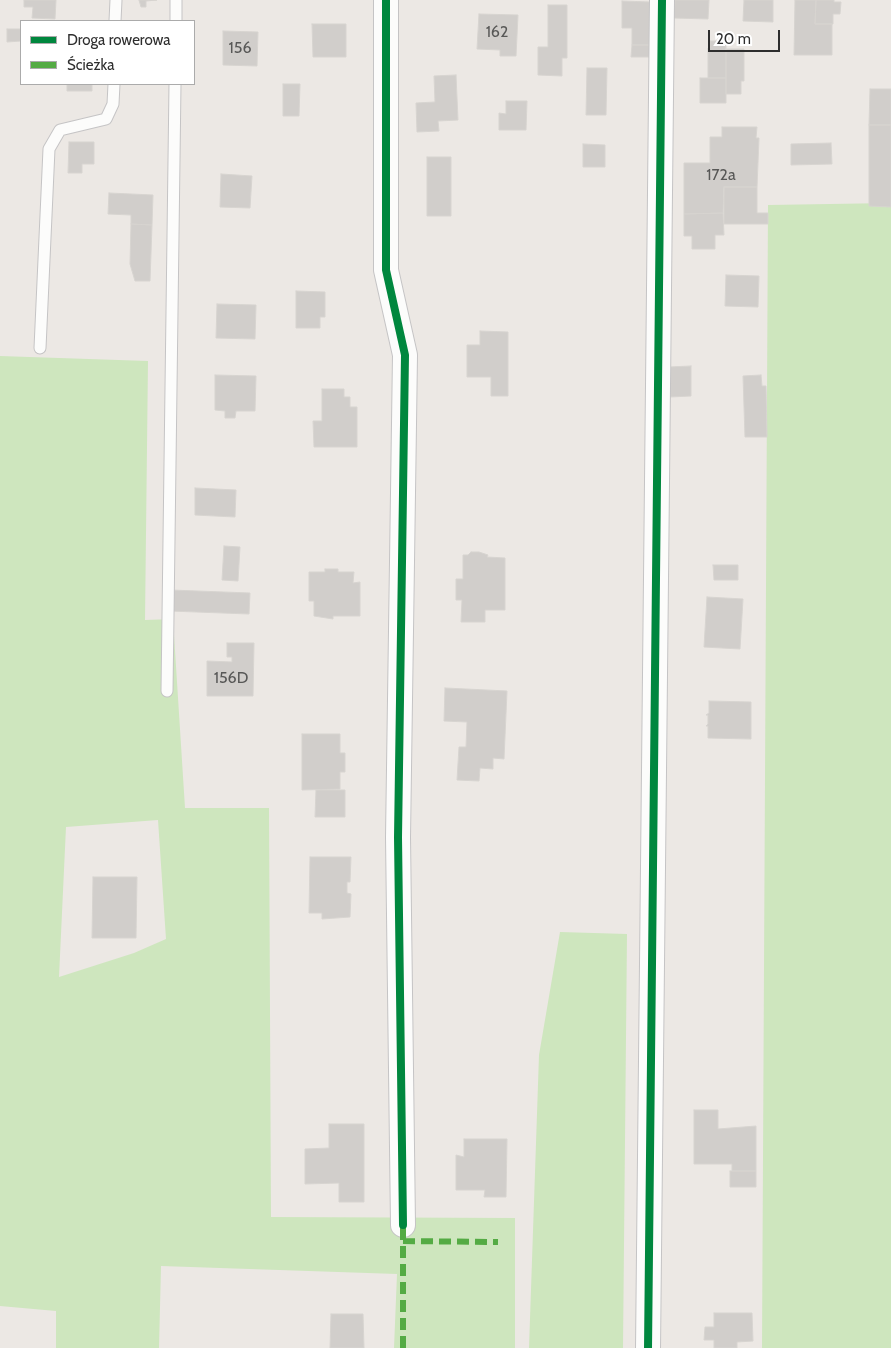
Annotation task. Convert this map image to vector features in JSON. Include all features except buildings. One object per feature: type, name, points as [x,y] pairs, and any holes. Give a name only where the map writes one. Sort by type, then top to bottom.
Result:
[{"type":"street","points":[[386,0],[386,270],[405,355],[398,837],[403,1225]]},
{"type":"street","points":[[648,1348],[662,0]]},
{"type":"lane","points":[[115,20],[116,0]]},
{"type":"lane","points":[[176,0],[176,20]]},
{"type":"lane","points":[[40,348],[49,149],[60,130],[106,119],[113,104],[114,85]]},
{"type":"lane","points":[[167,691],[175,85]]},
{"type":"green space","points":[[891,203],[891,1348],[762,1348],[768,205]]},
{"type":"green space","points":[[0,356],[148,361],[145,620],[173,619],[185,808],[269,808],[271,1217],[515,1218],[515,1348],[394,1348],[397,1274],[161,1266],[159,1348],[56,1348],[56,1311],[0,1306]],"holes":[[[158,820],[166,939],[134,953],[59,977],[66,827]]]},
{"type":"green space","points":[[560,932],[627,934],[623,1348],[529,1348],[539,1055]]},
{"type":"marked path","points":[[403,1225],[403,1348]]},
{"type":"marked path","points":[[403,1241],[498,1242]]},
{"type":"cycle path","points":[[386,0],[386,270],[405,355],[398,837],[403,1225]]},
{"type":"cycle path","points":[[648,1348],[662,0]]}]
